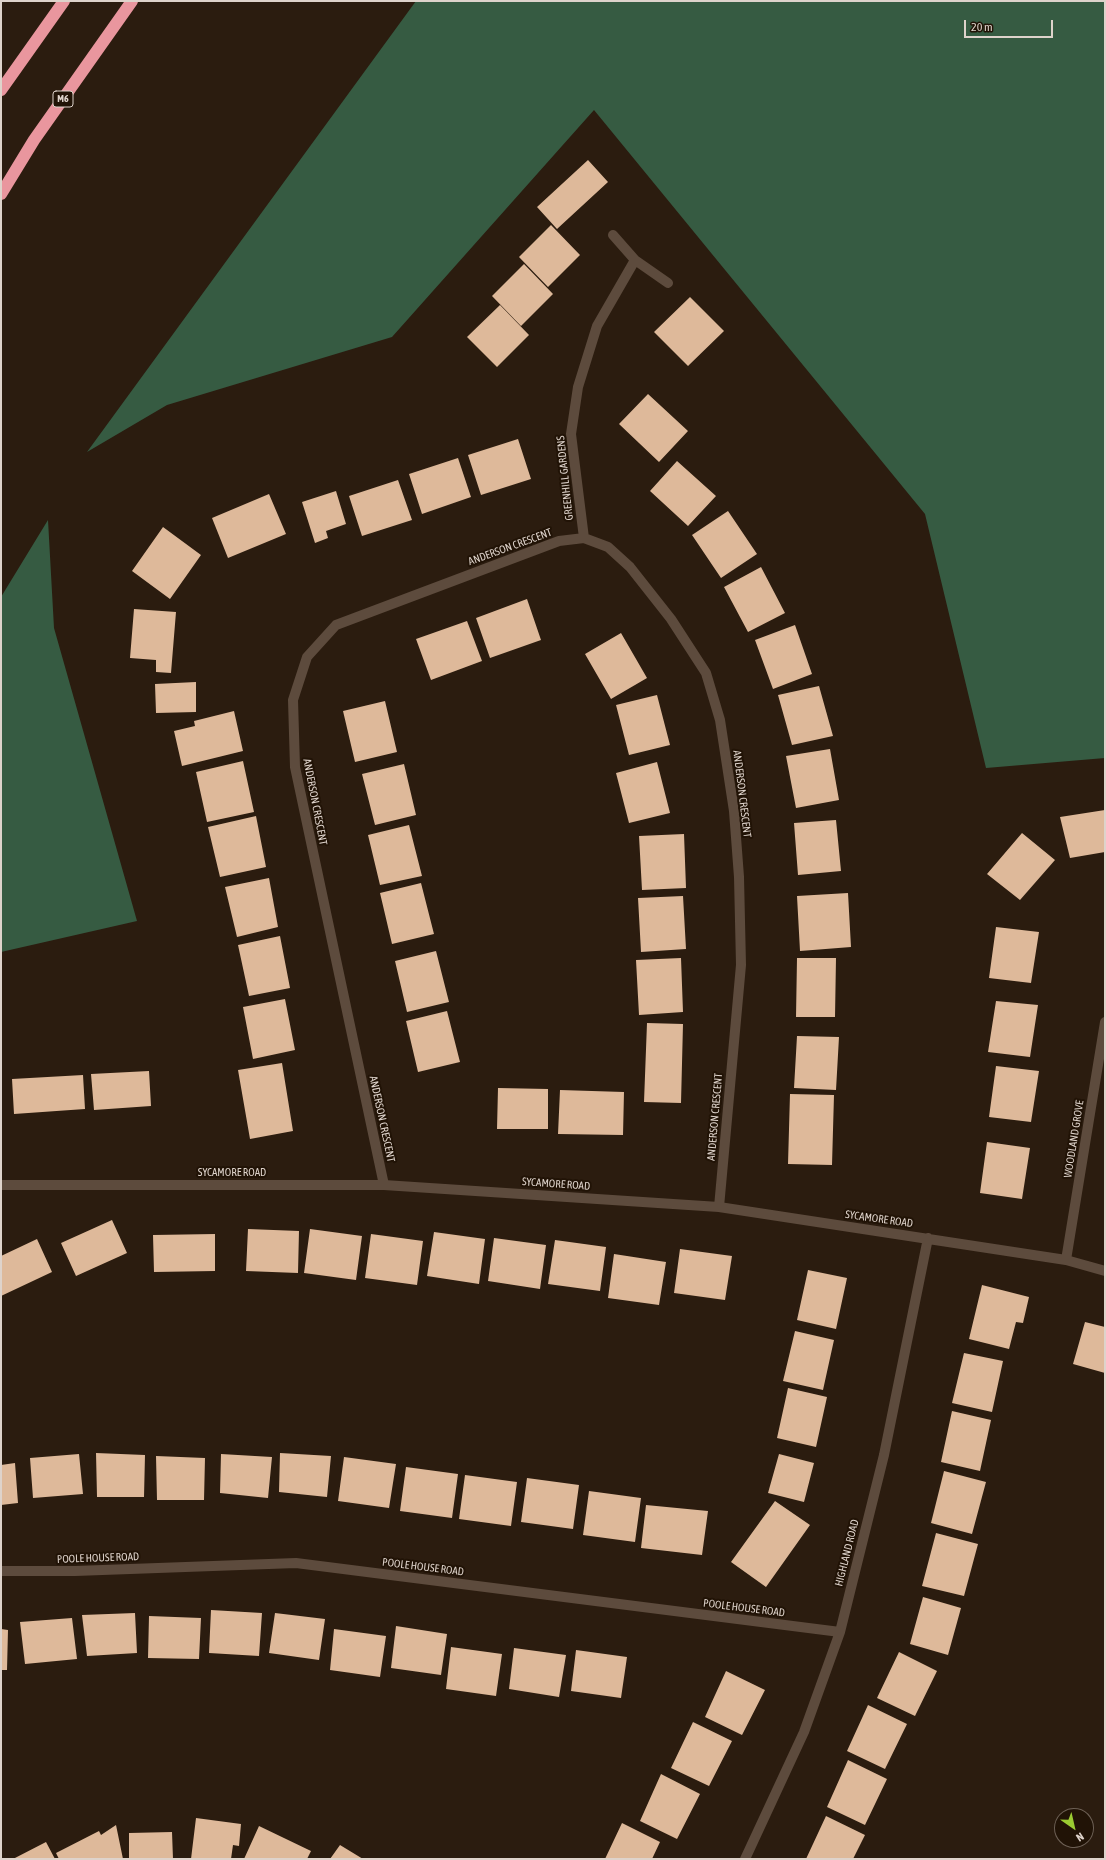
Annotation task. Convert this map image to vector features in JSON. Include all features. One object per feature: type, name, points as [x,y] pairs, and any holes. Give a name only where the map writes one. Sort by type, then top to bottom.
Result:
[{"type":"highway","points":[[1,90],[64,1]]},
{"type":"highway","name":"M6","points":[[1,194],[34,140],[131,3]]},
{"type":"street","points":[[613,235],[635,260],[668,283]]},
{"type":"street","name":"GREENHILL GARDENS","points":[[584,538],[571,434],[578,387],[597,326],[635,260]]},
{"type":"street","name":"ANDERSON CRESCENT","points":[[384,1185],[295,767],[293,700],[307,657],[336,625],[559,541],[584,538],[608,547],[630,567],[671,619],[706,673],[720,720],[734,811],[739,877],[741,966],[719,1207]]},
{"type":"street","name":"WOODLAND GROVE","points":[[1066,1260],[1105,1022]]},
{"type":"street","name":"SYCAMORE ROAD","points":[[1,1185],[384,1185],[719,1207],[1066,1260],[1105,1271]]},
{"type":"street","name":"HIGHLAND ROAD","points":[[745,1859],[804,1732],[840,1632],[884,1455],[928,1238]]},
{"type":"street","name":"POOLE HOUSE ROAD","points":[[1,1571],[75,1571],[296,1563],[840,1632]]},
{"type":"green space","points":[[416,1],[1105,1],[1105,758],[986,768],[925,514],[594,110],[392,337],[167,405],[87,452]]},
{"type":"green space","points":[[48,520],[54,628],[137,921],[1,952],[1,597]]},
{"type":"building","points":[[588,160],[608,182],[557,229],[537,207]]},
{"type":"building","points":[[551,225],[580,255],[548,287],[519,257]]},
{"type":"building","points":[[524,264],[553,294],[521,326],[492,296]]},
{"type":"building","points":[[690,297],[724,331],[688,366],[654,332]]},
{"type":"building","points":[[500,305],[529,335],[497,367],[467,337]]},
{"type":"building","points":[[648,394],[688,431],[659,462],[619,424]]},
{"type":"building","points":[[518,439],[531,479],[481,495],[468,455]]},
{"type":"building","points":[[458,458],[471,497],[422,514],[409,474]]},
{"type":"building","points":[[677,461],[716,496],[688,526],[650,491]]},
{"type":"building","points":[[398,480],[412,520],[362,536],[349,496]]},
{"type":"building","points":[[336,491],[346,524],[326,531],[328,538],[315,543],[302,502]]},
{"type":"building","points":[[269,494],[286,534],[228,558],[212,518]]},
{"type":"building","points":[[728,511],[757,554],[721,578],[692,535]]},
{"type":"building","points":[[163,527],[201,555],[170,599],[132,571]]},
{"type":"building","points":[[761,567],[785,613],[748,632],[724,587]]},
{"type":"building","points":[[527,599],[541,640],[490,658],[476,618]]},
{"type":"building","points":[[134,609],[176,612],[171,673],[156,672],[156,660],[130,658]]},
{"type":"building","points":[[467,621],[482,661],[431,680],[416,639]]},
{"type":"building","points":[[795,625],[812,674],[773,689],[755,640]]},
{"type":"building","points":[[621,633],[647,678],[611,699],[585,654]]},
{"type":"building","points":[[196,682],[196,712],[156,713],[155,684]]},
{"type":"building","points":[[819,686],[833,736],[792,745],[778,695]]},
{"type":"building","points":[[657,695],[670,745],[629,755],[616,705]]},
{"type":"building","points":[[385,701],[397,752],[355,762],[343,711]]},
{"type":"building","points":[[234,711],[243,751],[182,766],[174,731],[195,726],[194,721]]},
{"type":"building","points":[[830,749],[839,800],[796,808],[786,756]]},
{"type":"building","points":[[243,761],[254,812],[207,822],[196,772]]},
{"type":"building","points":[[657,762],[670,813],[629,823],[616,773]]},
{"type":"building","points":[[404,764],[416,815],[375,825],[362,774]]},
{"type":"building","points":[[1105,810],[1105,852],[1070,858],[1060,817]]},
{"type":"building","points":[[256,816],[266,867],[220,877],[208,827]]},
{"type":"building","points":[[836,820],[841,871],[798,875],[794,823]]},
{"type":"building","points":[[409,825],[422,876],[380,885],[368,835]]},
{"type":"building","points":[[1022,833],[1055,860],[1020,900],[987,874]]},
{"type":"building","points":[[684,834],[686,888],[642,890],[639,836]]},
{"type":"building","points":[[269,878],[278,927],[237,937],[225,887]]},
{"type":"building","points":[[421,883],[434,934],[392,944],[380,893]]},
{"type":"building","points":[[848,893],[851,947],[800,951],[797,896]]},
{"type":"building","points":[[683,896],[686,949],[641,952],[638,898]]},
{"type":"building","points":[[996,927],[1039,932],[1031,983],[989,978]]},
{"type":"building","points":[[280,936],[290,988],[249,996],[238,945]]},
{"type":"building","points":[[436,951],[449,1002],[407,1012],[395,961]]},
{"type":"building","points":[[681,958],[683,1012],[639,1015],[636,960]]},
{"type":"building","points":[[797,958],[836,958],[835,1017],[796,1017]]},
{"type":"building","points":[[285,999],[295,1050],[253,1059],[243,1007]]},
{"type":"building","points":[[996,1001],[1038,1005],[1030,1057],[988,1052]]},
{"type":"building","points":[[447,1011],[460,1062],[418,1072],[406,1021]]},
{"type":"building","points":[[647,1023],[683,1024],[681,1103],[644,1102]]},
{"type":"building","points":[[797,1036],[839,1037],[836,1090],[794,1088]]},
{"type":"building","points":[[282,1063],[293,1131],[250,1139],[238,1070]]},
{"type":"building","points":[[996,1066],[1039,1071],[1031,1122],[989,1117]]},
{"type":"building","points":[[149,1071],[151,1106],[94,1110],[91,1074]]},
{"type":"building","points":[[83,1075],[85,1109],[14,1114],[12,1079]]},
{"type":"building","points":[[498,1088],[548,1089],[548,1129],[497,1129]]},
{"type":"building","points":[[560,1090],[624,1092],[623,1135],[558,1134]]},
{"type":"building","points":[[790,1094],[834,1095],[832,1165],[788,1164]]},
{"type":"building","points":[[987,1142],[1030,1148],[1022,1199],[980,1193]]},
{"type":"building","points":[[112,1220],[127,1253],[76,1276],[61,1243]]},
{"type":"building","points":[[248,1229],[299,1231],[298,1273],[246,1271]]},
{"type":"building","points":[[310,1229],[362,1236],[356,1280],[304,1273]]},
{"type":"building","points":[[434,1232],[485,1239],[479,1284],[427,1276]]},
{"type":"building","points":[[215,1234],[215,1271],[154,1272],[153,1235]]},
{"type":"building","points":[[371,1234],[423,1241],[417,1285],[365,1278]]},
{"type":"building","points":[[494,1238],[546,1245],[540,1289],[488,1281]]},
{"type":"building","points":[[37,1239],[52,1272],[1,1296],[1,1256]]},
{"type":"building","points":[[555,1240],[606,1247],[600,1291],[548,1284]]},
{"type":"building","points":[[680,1249],[732,1256],[725,1300],[674,1293]]},
{"type":"building","points":[[614,1254],[666,1262],[659,1305],[608,1298]]},
{"type":"building","points":[[808,1270],[847,1278],[836,1329],[797,1320]]},
{"type":"building","points":[[982,1285],[1029,1297],[1023,1323],[1016,1322],[1009,1349],[969,1339]]},
{"type":"building","points":[[1085,1322],[1105,1327],[1105,1373],[1073,1364]]},
{"type":"building","points":[[795,1331],[834,1340],[823,1390],[783,1381]]},
{"type":"building","points":[[964,1353],[1003,1361],[992,1412],[952,1403]]},
{"type":"building","points":[[788,1388],[827,1397],[816,1447],[777,1438]]},
{"type":"building","points":[[952,1411],[991,1420],[980,1471],[941,1462]]},
{"type":"building","points":[[96,1453],[145,1455],[144,1497],[97,1497]]},
{"type":"building","points":[[280,1453],[331,1456],[327,1497],[279,1492]]},
{"type":"building","points":[[79,1454],[83,1494],[33,1498],[30,1458]]},
{"type":"building","points":[[221,1454],[272,1457],[268,1498],[220,1493]]},
{"type":"building","points":[[779,1454],[814,1463],[804,1502],[768,1493]]},
{"type":"building","points":[[156,1456],[205,1458],[204,1500],[157,1500]]},
{"type":"building","points":[[344,1457],[396,1464],[389,1508],[338,1501]]},
{"type":"building","points":[[15,1463],[18,1503],[1,1505],[1,1465]]},
{"type":"building","points":[[406,1467],[458,1474],[452,1518],[400,1511]]},
{"type":"building","points":[[944,1471],[986,1482],[972,1534],[931,1523]]},
{"type":"building","points":[[465,1475],[517,1482],[511,1526],[459,1519]]},
{"type":"building","points":[[527,1478],[579,1485],[573,1529],[521,1522]]},
{"type":"building","points":[[589,1491],[641,1498],[635,1542],[583,1535]]},
{"type":"building","points":[[775,1501],[810,1525],[766,1587],[731,1562]]},
{"type":"building","points":[[646,1505],[708,1511],[702,1555],[641,1548]]},
{"type":"building","points":[[936,1533],[978,1544],[964,1596],[922,1586]]},
{"type":"building","points":[[923,1597],[961,1608],[948,1655],[910,1644]]},
{"type":"building","points":[[211,1610],[262,1613],[259,1656],[209,1653]]},
{"type":"building","points":[[135,1613],[137,1653],[87,1656],[82,1615]]},
{"type":"building","points":[[275,1613],[325,1619],[319,1660],[269,1653]]},
{"type":"building","points":[[149,1616],[201,1618],[199,1659],[148,1658]]},
{"type":"building","points":[[72,1618],[77,1659],[25,1664],[20,1622]]},
{"type":"building","points":[[396,1626],[447,1634],[441,1675],[391,1668]]},
{"type":"building","points":[[1,1629],[8,1630],[7,1670],[1,1670]]},
{"type":"building","points":[[334,1629],[386,1636],[380,1677],[330,1670]]},
{"type":"building","points":[[451,1647],[502,1654],[496,1696],[446,1689]]},
{"type":"building","points":[[514,1648],[566,1655],[559,1697],[509,1689]]},
{"type":"building","points":[[576,1650],[627,1657],[621,1698],[571,1691]]},
{"type":"building","points":[[899,1652],[937,1671],[915,1716],[877,1698]]},
{"type":"building","points":[[726,1671],[765,1690],[742,1735],[705,1717]]},
{"type":"building","points":[[868,1705],[907,1724],[885,1769],[847,1751]]},
{"type":"building","points":[[693,1722],[732,1741],[709,1786],[671,1768]]},
{"type":"building","points":[[848,1760],[887,1779],[865,1825],[827,1807]]},
{"type":"building","points":[[661,1774],[700,1794],[677,1839],[640,1821]]},
{"type":"building","points":[[826,1816],[865,1835],[853,1859],[806,1859]]},
{"type":"building","points":[[196,1818],[241,1824],[239,1846],[233,1845],[231,1859],[191,1859]]},
{"type":"building","points":[[622,1823],[660,1842],[652,1859],[605,1859]]},
{"type":"building","points":[[116,1825],[123,1859],[59,1859],[56,1853],[99,1831],[101,1835]]},
{"type":"building","points":[[259,1826],[311,1851],[307,1859],[244,1859]]},
{"type":"building","points":[[172,1832],[173,1859],[129,1859],[129,1833]]},
{"type":"building","points":[[46,1842],[55,1859],[13,1859]]},
{"type":"building","points":[[340,1845],[363,1859],[330,1859]]}]
